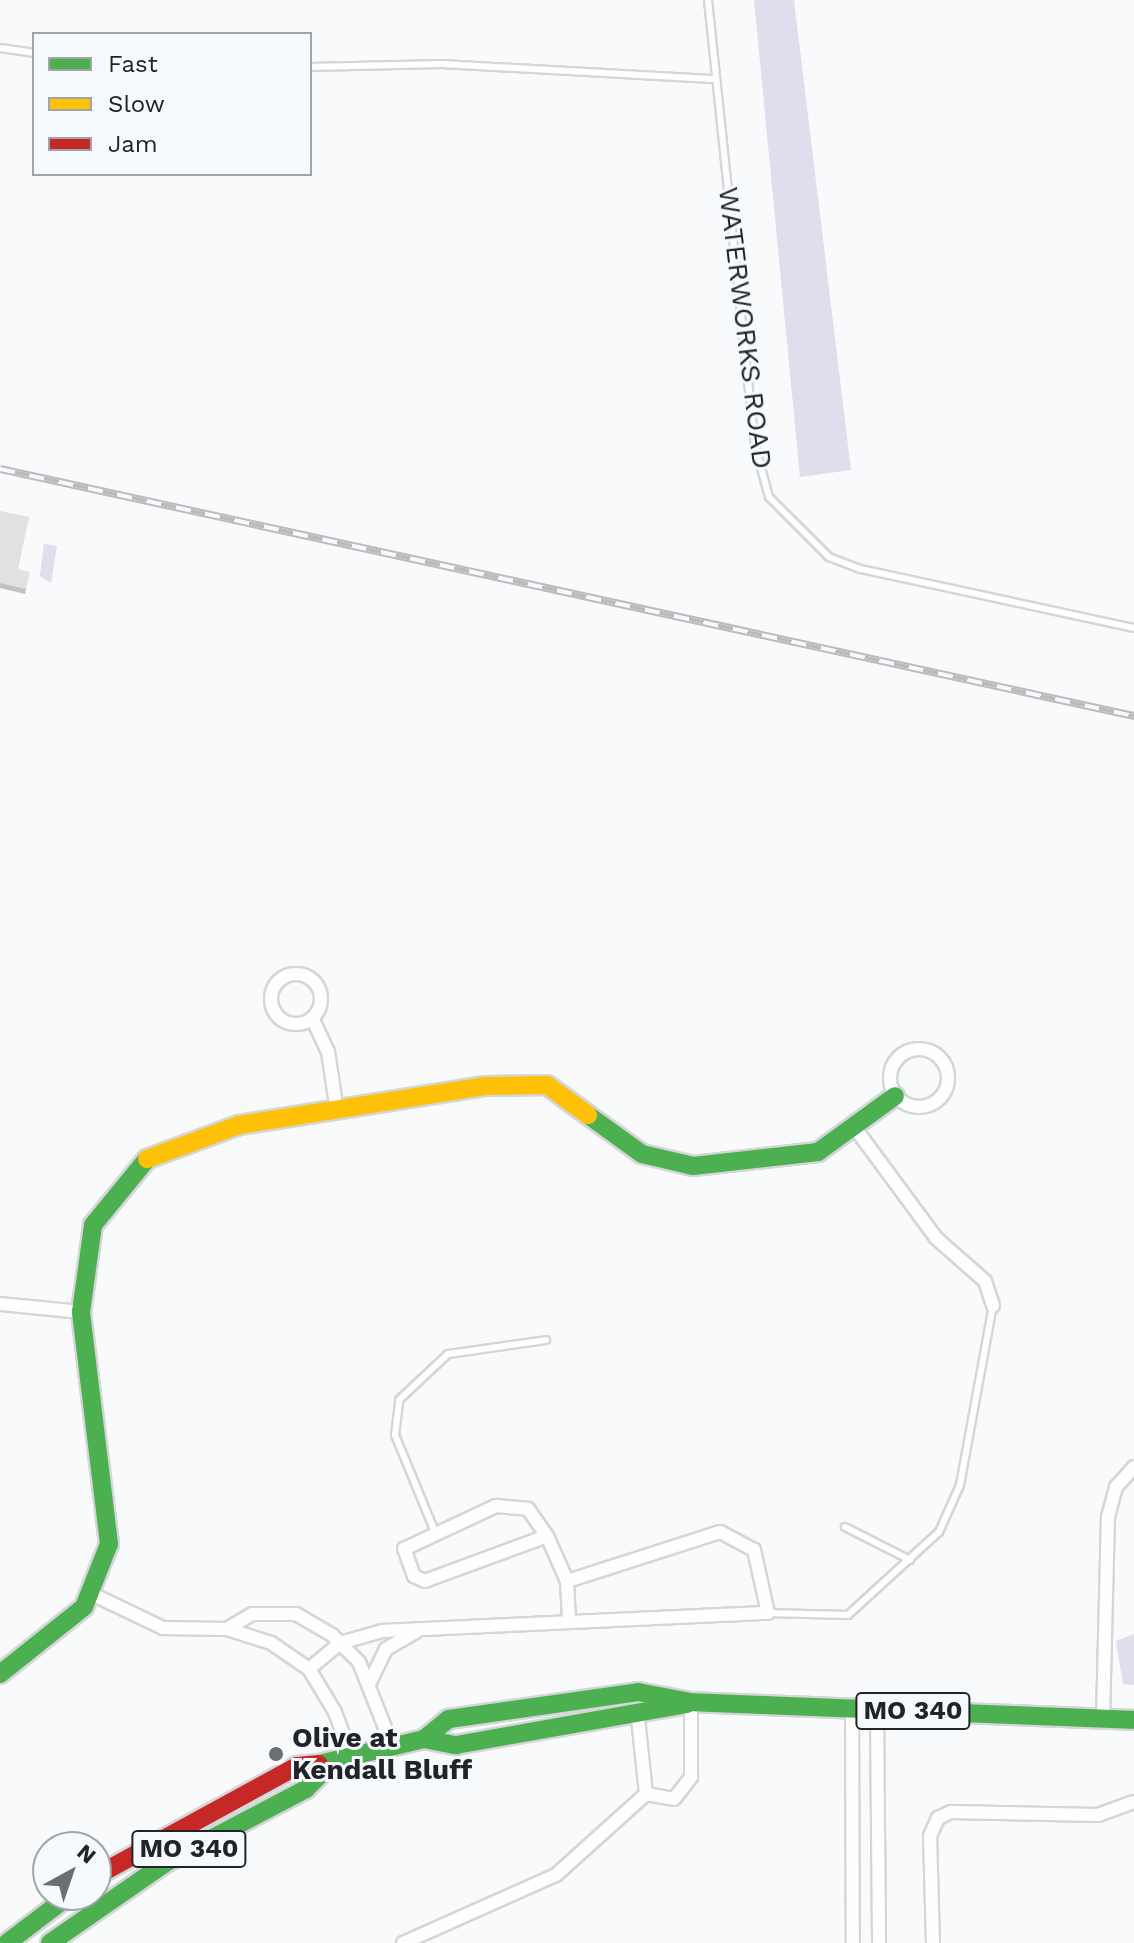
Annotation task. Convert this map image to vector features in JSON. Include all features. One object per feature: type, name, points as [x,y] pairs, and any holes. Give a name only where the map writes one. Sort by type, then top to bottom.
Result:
[{"type":"main road","points":[[0,1674],[65,1624],[92,1594],[109,1544],[81,1312],[93,1225],[153,1152],[239,1125],[486,1086],[547,1085],[642,1154],[693,1166],[818,1152],[895,1096]]},
{"type":"main road","name":"MO 340","points":[[112,1867],[285,1772],[353,1761],[424,1739],[449,1719],[549,1701],[638,1692],[691,1702],[1134,1720]]},
{"type":"main road","name":"MO 340","points":[[424,1739],[456,1745],[638,1718],[691,1702]]},
{"type":"main road","name":"MO 340","points":[[50,1943],[167,1862],[306,1789],[331,1764]]},
{"type":"main road","points":[[7,1943],[49,1911]]},
{"type":"street","points":[[314,1022],[280,1018],[271,995],[279,980],[300,974],[316,984],[321,1002],[314,1022],[328,1052],[337,1111]]},
{"type":"street","points":[[926,1049],[946,1064],[942,1098],[915,1107],[895,1096],[890,1076],[902,1054],[926,1049]]},
{"type":"street","points":[[855,1128],[936,1238],[985,1281],[993,1306]]},
{"type":"street","points":[[0,1304],[81,1312]]},
{"type":"street","points":[[1103,1719],[1108,1517],[1116,1487],[1134,1467]]},
{"type":"street","points":[[547,1536],[419,1580],[404,1549],[435,1532],[514,1504],[528,1509],[547,1536],[567,1581],[569,1617]]},
{"type":"street","points":[[309,1669],[340,1643],[420,1629],[569,1617],[768,1613],[754,1550],[720,1532],[567,1581]]},
{"type":"street","points":[[92,1594],[163,1628],[227,1629],[271,1643],[309,1669],[335,1712],[353,1761]]},
{"type":"street","points":[[227,1629],[252,1614],[296,1614],[340,1643],[369,1684],[393,1748]]},
{"type":"street","points":[[369,1684],[386,1649],[420,1629]]},
{"type":"street","points":[[646,1794],[665,1800],[686,1788],[691,1702]]},
{"type":"street","points":[[852,1708],[853,1943]]},
{"type":"street","points":[[877,1710],[879,1943]]},
{"type":"street","points":[[638,1718],[646,1794]]},
{"type":"street","points":[[403,1943],[556,1875],[646,1794]]},
{"type":"street","points":[[933,1943],[930,1836],[938,1818],[951,1812],[1098,1815],[1134,1802]]},
{"type":"lane","name":"WATERWORKS ROAD","points":[[708,0],[712,79],[755,446],[769,497],[829,557],[861,569],[1134,628]]},
{"type":"lane","points":[[0,48],[32,53]]},
{"type":"lane","points":[[312,67],[442,64],[712,79]]},
{"type":"lane","points":[[768,1613],[848,1615],[910,1560],[951,1514],[993,1306]]},
{"type":"lane","points":[[435,1532],[395,1435],[399,1400],[448,1354],[546,1340]]},
{"type":"lane","points":[[845,1527],[910,1560]]},
{"type":"shaded area","points":[[754,0],[794,0],[851,470],[800,477]]},
{"type":"shaded area","points":[[44,544],[57,546],[51,583],[40,576]]},
{"type":"shaded area","points":[[1134,1634],[1134,1685],[1123,1684],[1116,1641]]},
{"type":"building","points":[[0,511],[29,517],[18,569],[30,572],[26,589],[0,583]]},
{"type":"railway","points":[[0,469],[1134,716]]},
{"type":"traffic: fast","points":[[588,1115],[642,1154],[693,1166],[818,1152],[895,1096]]},
{"type":"traffic: fast","points":[[0,1674],[84,1607],[109,1544],[81,1312],[93,1225],[147,1159]]},
{"type":"traffic: fast","points":[[319,1764],[424,1739],[449,1719],[638,1692],[691,1702],[1134,1720]]},
{"type":"traffic: fast","points":[[424,1739],[456,1745],[687,1704]]},
{"type":"traffic: fast","points":[[50,1943],[167,1862],[306,1789],[331,1764]]},
{"type":"traffic: fast","points":[[7,1943],[49,1911]]},
{"type":"traffic: slow","points":[[147,1159],[239,1125],[486,1086],[547,1085],[588,1115]]},
{"type":"traffic: jam","points":[[112,1867],[297,1766],[319,1764]]},
{"type":"place","name":"Olive at Kendall Bluff","points":[[276,1754]]}]
